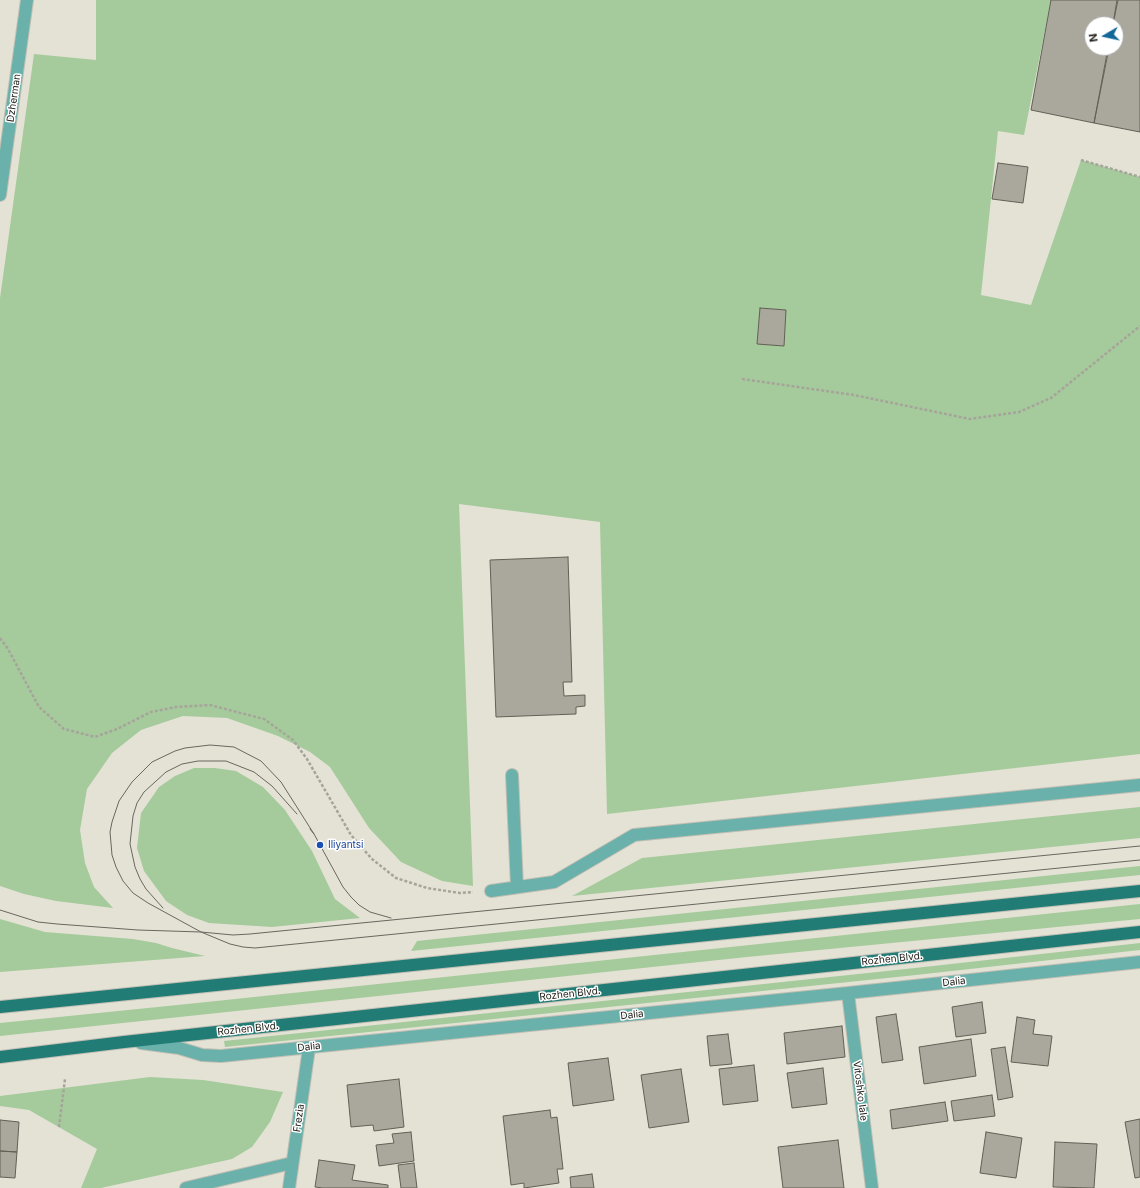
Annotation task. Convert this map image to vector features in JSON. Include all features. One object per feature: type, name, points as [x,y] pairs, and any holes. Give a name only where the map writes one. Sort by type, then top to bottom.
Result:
[{"type":"main road","points":[[0,1007],[1140,891]]},
{"type":"main road","name":"Rozhen Blvd.","points":[[0,1057],[124,1042],[1140,932]]},
{"type":"street","name":"Dzherman","points":[[0,195],[27,0]]},
{"type":"street","points":[[512,775],[517,887]]},
{"type":"street","points":[[491,891],[554,882],[634,835],[1140,785]]},
{"type":"street","name":"Dalia","points":[[124,1042],[179,1048],[202,1054],[221,1056],[1140,962]]},
{"type":"street","name":"Vitoshko lale","points":[[848,993],[872,1188]]},
{"type":"street","name":"Frezia","points":[[289,1188],[309,1048]]},
{"type":"street","points":[[186,1188],[292,1162]]},
{"type":"path","points":[[1081,160],[1140,177]]},
{"type":"path","points":[[742,379],[854,395],[970,419],[1019,412],[1051,398],[1140,326]]},
{"type":"path","points":[[0,638],[8,649],[39,707],[64,729],[95,738],[151,712],[176,707],[210,705],[264,719],[293,740],[307,759],[351,835],[372,859],[396,878],[427,888],[460,893],[491,891]]},
{"type":"path","points":[[59,1127],[65,1079]]},
{"type":"green space","points":[[96,0],[1051,0],[1024,135],[998,131],[981,295],[1031,305],[1081,160],[1140,177],[1140,754],[607,814],[600,522],[459,504],[473,886],[442,881],[401,862],[369,828],[330,767],[310,752],[278,736],[227,718],[183,716],[141,730],[112,753],[87,789],[80,830],[85,863],[94,887],[113,908],[56,901],[24,894],[0,886],[0,298],[34,54],[96,60]]},
{"type":"green space","points":[[194,768],[215,768],[236,771],[263,787],[285,810],[312,851],[335,899],[360,918],[272,927],[209,923],[187,915],[166,901],[144,871],[137,848],[141,813],[159,787],[175,776]]},
{"type":"green space","points":[[1140,807],[1140,838],[572,896],[642,858]]},
{"type":"green space","points":[[1140,866],[1140,875],[411,951],[417,941]]},
{"type":"green space","points":[[1140,904],[1140,919],[747,957],[0,1036],[0,1023]]},
{"type":"green space","points":[[0,919],[45,932],[133,939],[156,943],[205,956],[0,972]]},
{"type":"green space","points":[[1140,943],[1140,950],[916,975],[225,1047],[224,1041],[915,968]]},
{"type":"green space","points":[[150,1077],[203,1080],[283,1092],[270,1122],[252,1147],[232,1159],[101,1188],[81,1188],[97,1149],[29,1110],[0,1106],[0,1096]]},
{"type":"building","points":[[1051,0],[1117,0],[1114,16],[1084,16],[1084,56],[1107,56],[1094,123],[1031,110]]},
{"type":"building","points":[[1118,0],[1140,0],[1140,132],[1094,123],[1107,56],[1124,56],[1124,16],[1115,16]]},
{"type":"building","points":[[998,163],[1028,167],[1023,203],[992,199]]},
{"type":"building","points":[[760,308],[786,310],[784,346],[757,344]]},
{"type":"building","points":[[568,557],[572,682],[563,682],[564,696],[585,695],[585,706],[576,707],[576,714],[496,717],[490,560]]},
{"type":"building","points":[[982,1002],[986,1033],[956,1037],[952,1007]]},
{"type":"building","points":[[896,1014],[903,1060],[882,1063],[876,1017]]},
{"type":"building","points":[[1017,1017],[1035,1020],[1033,1034],[1052,1036],[1048,1066],[1011,1062]]},
{"type":"building","points":[[842,1026],[845,1057],[787,1064],[784,1033]]},
{"type":"building","points":[[728,1034],[732,1064],[710,1066],[707,1036]]},
{"type":"building","points":[[971,1039],[976,1076],[924,1084],[919,1047]]},
{"type":"building","points":[[1005,1047],[1013,1097],[998,1100],[991,1049]]},
{"type":"building","points":[[608,1058],[614,1100],[573,1106],[568,1063]]},
{"type":"building","points":[[754,1065],[758,1101],[723,1105],[719,1069]]},
{"type":"building","points":[[823,1068],[827,1104],[792,1108],[787,1073]]},
{"type":"building","points":[[681,1069],[689,1122],[649,1128],[641,1075]]},
{"type":"building","points":[[399,1079],[404,1127],[374,1131],[373,1125],[351,1127],[347,1085]]},
{"type":"building","points":[[992,1095],[995,1116],[954,1121],[951,1101]]},
{"type":"building","points":[[945,1102],[948,1121],[892,1129],[890,1110]]},
{"type":"building","points":[[550,1110],[551,1118],[557,1117],[563,1169],[557,1169],[559,1183],[524,1188],[524,1183],[511,1185],[503,1116]]},
{"type":"building","points":[[1140,1119],[1140,1177],[1135,1178],[1125,1122]]},
{"type":"building","points":[[0,1120],[19,1122],[17,1152],[0,1151]]},
{"type":"building","points":[[411,1132],[414,1161],[379,1166],[376,1145],[394,1143],[392,1134]]},
{"type":"building","points":[[986,1132],[1022,1138],[1016,1178],[980,1173]]},
{"type":"building","points":[[838,1140],[844,1188],[783,1188],[778,1147]]},
{"type":"building","points":[[1055,1142],[1097,1144],[1094,1188],[1053,1187]]},
{"type":"building","points":[[0,1151],[17,1152],[15,1178],[0,1177]]},
{"type":"building","points":[[319,1160],[355,1165],[352,1180],[388,1185],[388,1188],[315,1187]]},
{"type":"building","points":[[414,1163],[417,1188],[401,1188],[398,1165]]},
{"type":"building","points":[[592,1174],[594,1188],[571,1188],[570,1177]]},
{"type":"tram line","points":[[314,834],[281,782],[261,761],[234,747],[210,745],[185,748],[152,762],[132,782],[119,801],[110,832],[112,855],[116,867],[123,881],[133,893],[148,903],[201,932],[230,944],[255,948],[1140,860]]},
{"type":"tram line","points":[[163,908],[146,889],[140,879],[135,867],[130,844],[133,816],[137,803],[144,792],[166,772],[182,764],[198,761],[226,761],[254,772],[272,786],[297,814]]},
{"type":"tram line","points":[[310,829],[343,887],[351,897],[359,905],[370,912],[391,918]]},
{"type":"tram line","points":[[0,910],[38,922],[138,930],[201,932],[233,935],[1140,846]]},
{"type":"place","name":"Iliyantsi","points":[[320,845]]}]
